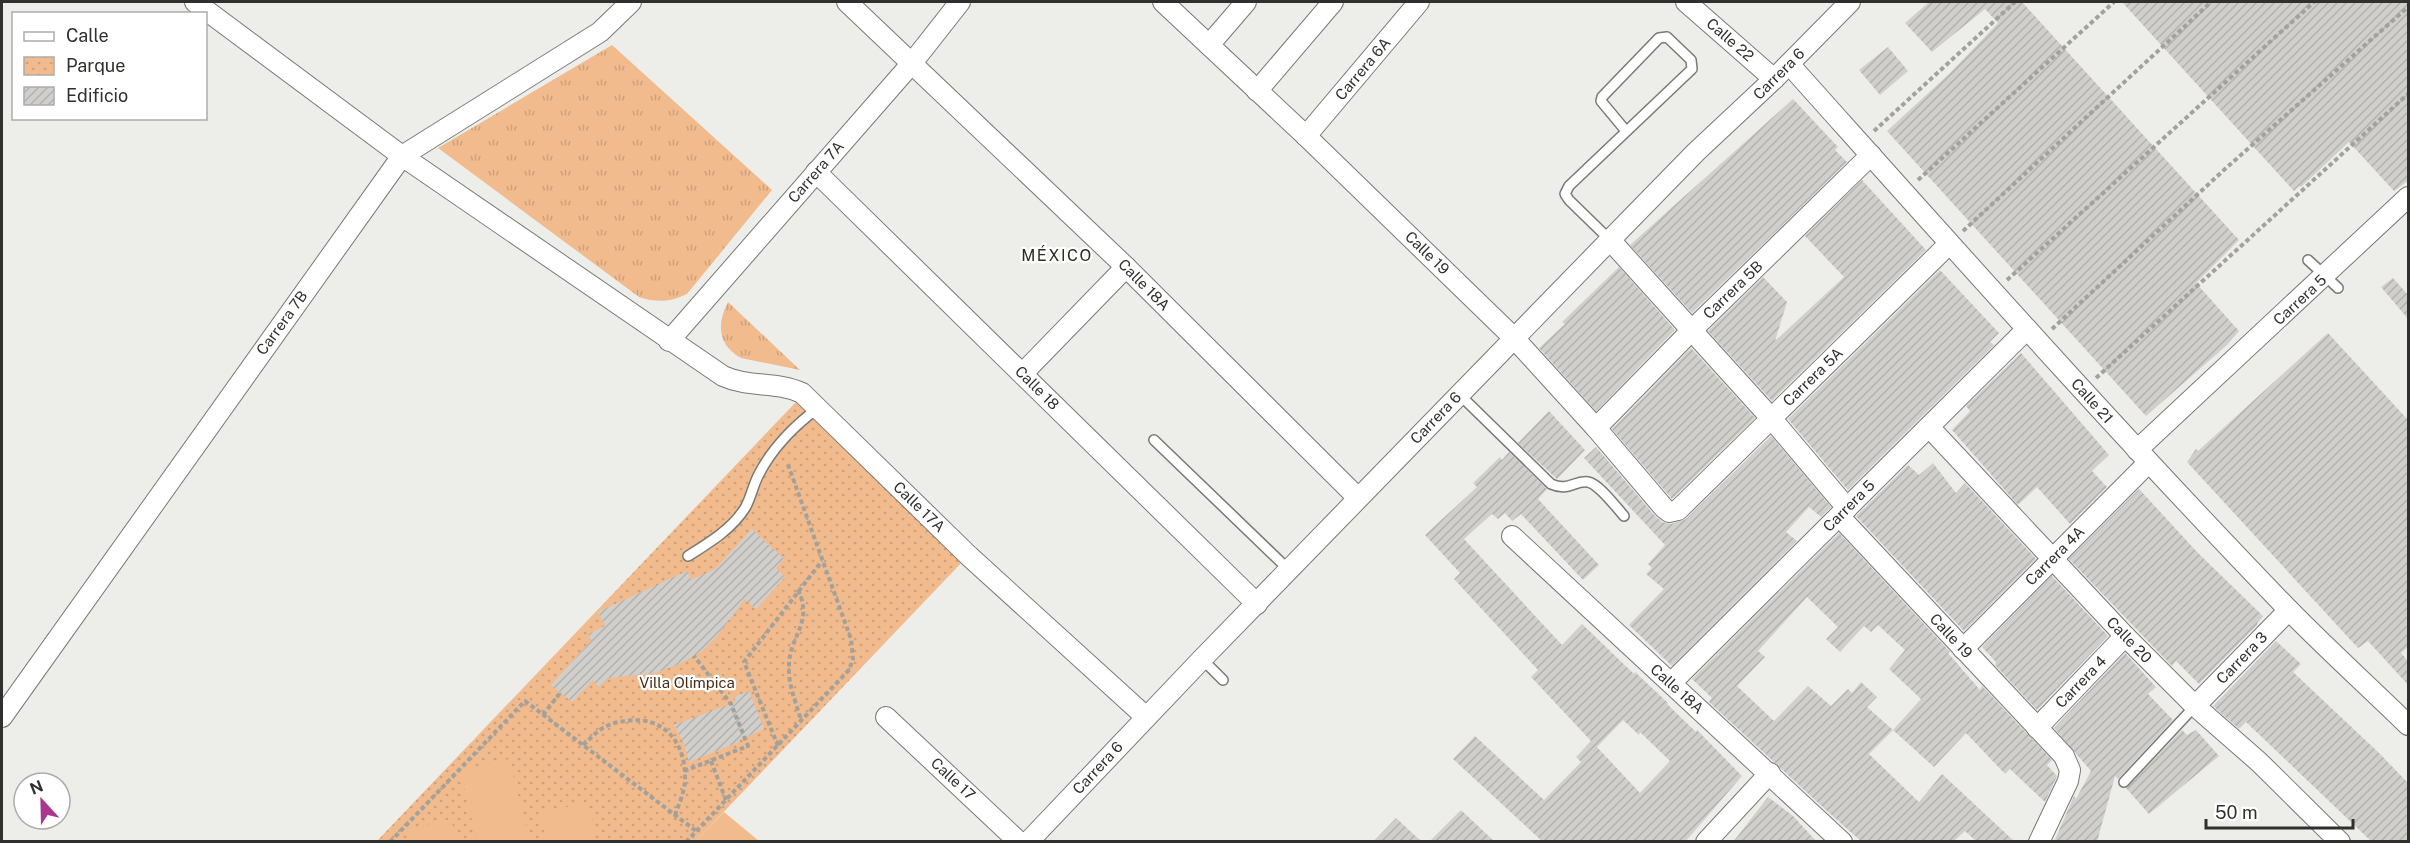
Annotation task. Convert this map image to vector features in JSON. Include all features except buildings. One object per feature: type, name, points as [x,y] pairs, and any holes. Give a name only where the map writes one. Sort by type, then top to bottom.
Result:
[{"type":"street","name":"Calle 17A","points":[[195,2],[402,156],[723,376],[752,385],[772,385],[802,393],[969,556],[1146,717]]},
{"type":"street","name":"Carrera 7B","points":[[2,717],[402,156],[600,32],[631,2]]},
{"type":"street","name":"Calle 18A","points":[[847,2],[1126,267],[1358,498]]},
{"type":"street","name":"Carrera 7A","points":[[669,341],[912,63],[960,2]]},
{"type":"street","name":"Calle 19","points":[[1163,2],[1306,136],[1514,338],[1596,428],[1664,508],[1670,512],[1678,510]]},
{"type":"street","points":[[1209,45],[1246,2]]},
{"type":"street","points":[[1257,91],[1333,2]]},
{"type":"street","name":"Carrera 6A","points":[[1306,136],[1419,2]]},
{"type":"street","name":"Calle 22","points":[[1686,2],[1774,80]]},
{"type":"street","name":"Carrera 6","points":[[1028,842],[1459,394],[1696,152],[1774,80],[1850,2]]},
{"type":"street","name":"Calle 21","points":[[1789,64],[1949,244],[2143,456],[2289,610],[2409,725]]},
{"type":"street","name":"Carrera 5B","points":[[1596,428],[1866,149]]},
{"type":"street","name":"Calle 18","points":[[816,172],[1257,604]]},
{"type":"street","name":"Carrera 5","points":[[2143,456],[2332,282],[2409,197]]},
{"type":"street","name":"Calle 19","points":[[1610,240],[1771,418],[1843,512],[1962,649],[2064,756],[2070,770],[2068,781],[2039,842]]},
{"type":"street","name":"Carrera 5A","points":[[1678,510],[1949,244]]},
{"type":"street","points":[[1023,374],[1126,267]]},
{"type":"street","name":"Carrera 5","points":[[1671,683],[1929,427],[2033,336]]},
{"type":"street","name":"Calle 20","points":[[1929,427],[2125,636],[2195,706],[2259,762],[2340,842]]},
{"type":"street","name":"Carrera 4A","points":[[1962,649],[2052,558],[2143,456]]},
{"type":"street","name":"Calle 18A","points":[[1512,536],[1842,842]]},
{"type":"street","name":"Carrera 3","points":[[2195,706],[2289,610]]},
{"type":"street","name":"Carrera 4","points":[[2037,728],[2125,636]]},
{"type":"street","name":"Calle 17","points":[[886,717],[1019,842]]},
{"type":"street","points":[[1706,842],[1770,773]]},
{"type":"lane","points":[[1610,240],[1565,194],[1569,186],[1692,69],[1691,60],[1667,37],[1659,38],[1602,97],[1604,106],[1626,130]]},
{"type":"lane","points":[[2308,260],[2332,282]]},
{"type":"lane","points":[[1459,394],[1551,484],[1560,488],[1588,482],[1596,486],[1624,516]]},
{"type":"lane","points":[[688,556],[734,522],[745,507],[759,474],[774,450],[818,408]]},
{"type":"lane","points":[[1154,440],[1289,570]]},
{"type":"lane","points":[[1202,659],[1223,680]]},
{"type":"lane","points":[[2124,782],[2195,706]]},
{"type":"path","points":[[1866,149],[2015,2]]},
{"type":"path","points":[[1904,193],[2114,2]]},
{"type":"path","points":[[1949,244],[2211,2]]},
{"type":"path","points":[[1993,292],[2314,2]]},
{"type":"path","points":[[2033,336],[2409,8]]},
{"type":"path","points":[[2083,390],[2409,94]]},
{"type":"path","points":[[686,842],[849,670],[853,659],[851,639],[787,462]]},
{"type":"path","points":[[778,746],[744,662],[822,561]]},
{"type":"path","points":[[798,590],[803,600],[803,623],[794,643],[789,676],[801,721]]},
{"type":"path","points":[[684,771],[748,746],[731,704],[694,656]]},
{"type":"path","points":[[543,715],[560,693]]},
{"type":"path","points":[[390,842],[525,700],[696,831]]},
{"type":"path","points":[[583,745],[601,729],[614,723],[644,719],[658,723],[676,741],[686,780],[675,815]]},
{"type":"path","points":[[711,761],[726,800]]},
{"type":"green space","points":[[612,45],[772,190],[687,294],[675,299],[658,301],[639,297],[438,148]]},
{"type":"green space","points":[[728,302],[800,370],[741,358],[733,353],[727,347],[721,333],[722,318]]},
{"type":"green space","name":"Villa Olímpica","points":[[796,402],[965,559],[696,841],[376,842]]},
{"type":"green space","points":[[509,759],[530,841],[477,841],[460,771]]},
{"type":"green space","points":[[588,802],[597,841],[546,841],[540,813]]},
{"type":"green space","points":[[724,812],[759,841],[696,841]]},
{"type":"green space","points":[[451,819],[457,841],[408,841],[405,830]]},
{"type":"district","name":"MÉXICO","points":[[1057,255]]}]
